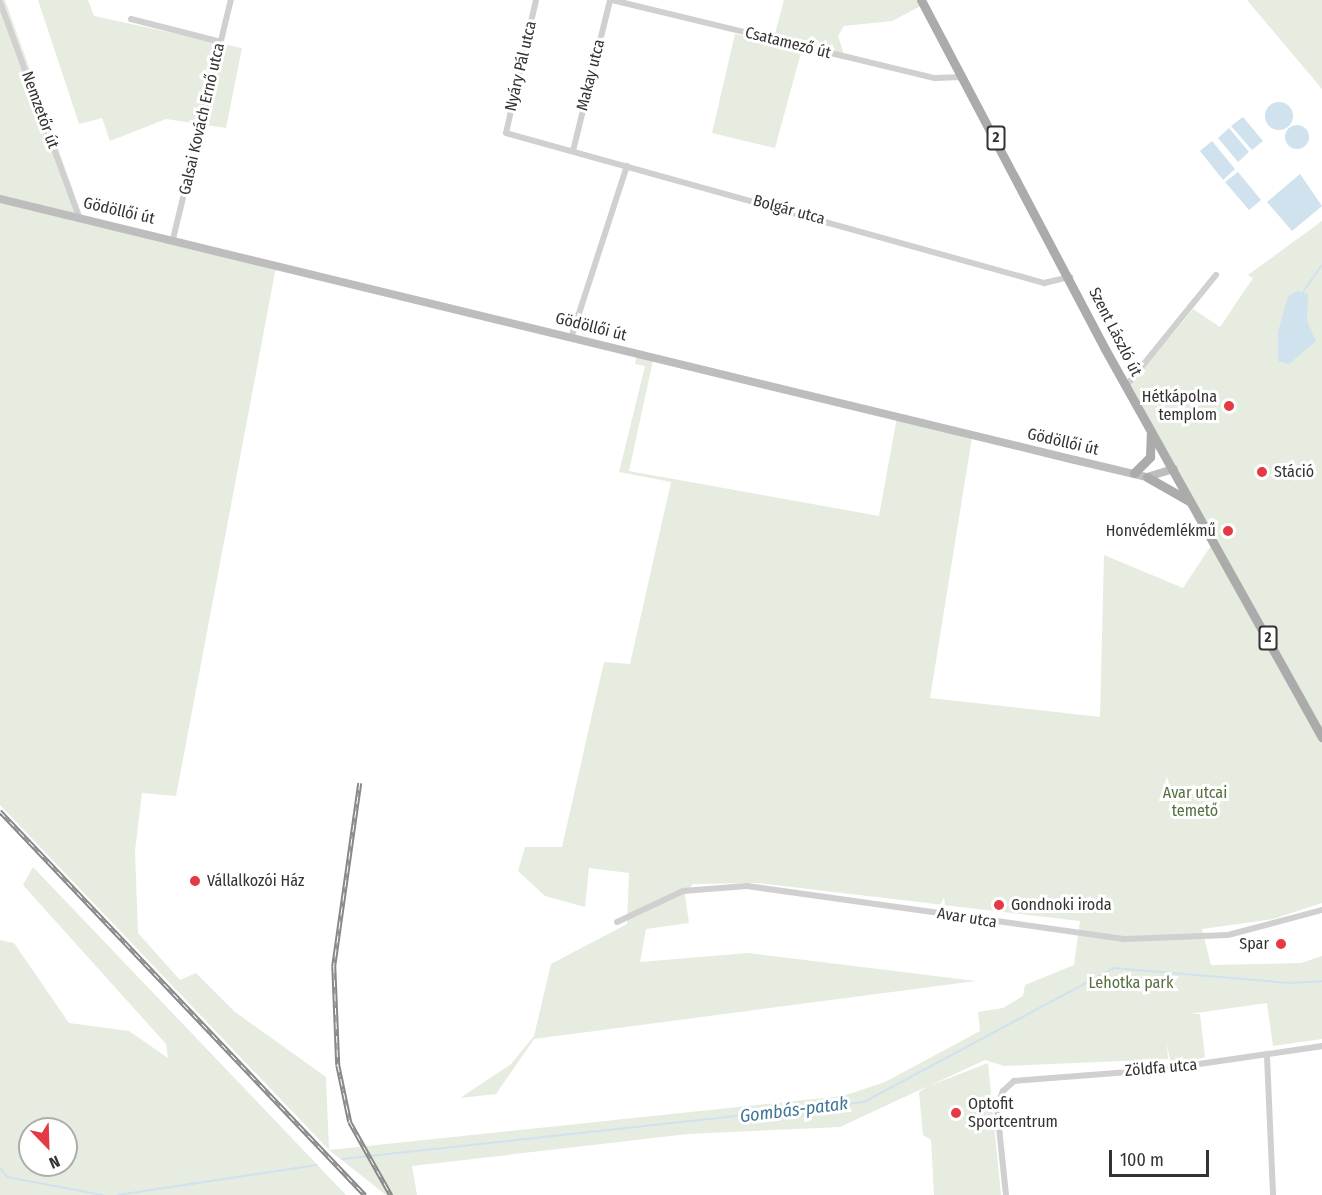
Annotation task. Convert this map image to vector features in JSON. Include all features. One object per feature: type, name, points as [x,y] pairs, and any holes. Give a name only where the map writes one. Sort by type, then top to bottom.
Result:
[{"type":"main road","name":"Szent László út","points":[[921,0],[1126,386],[1322,738]]},
{"type":"main road","name":"Gödöllői út","points":[[0,199],[173,239],[1147,477]]},
{"type":"main road","points":[[1134,473],[1150,457],[1151,431]]},
{"type":"main road","points":[[1147,477],[1174,469]]},
{"type":"main road","points":[[1147,477],[1192,503]]},
{"type":"street","name":"Galsai Kovách Ernő utca","points":[[173,239],[231,0]]},
{"type":"street","name":"Nyáry Pál utca","points":[[506,133],[536,0]]},
{"type":"street","name":"Csatamező út","points":[[611,0],[935,78],[963,76]]},
{"type":"street","name":"Makay utca","points":[[573,151],[611,0]]},
{"type":"street","name":"Nemzetőr út","points":[[0,2],[79,218]]},
{"type":"street","points":[[130,19],[221,42]]},
{"type":"street","name":"Bolgár utca","points":[[506,133],[1044,283],[1070,277]]},
{"type":"street","points":[[571,338],[627,166]]},
{"type":"street","points":[[1126,386],[1215,276]]},
{"type":"street","name":"Avar utca","points":[[617,922],[682,891],[747,886],[1125,939],[1228,935],[1322,910]]},
{"type":"street","name":"Zöldfa utca","points":[[1006,1195],[997,1108],[1003,1091],[1026,1077],[1146,1071],[1267,1056],[1322,1046]]},
{"type":"street","points":[[1267,1056],[1273,1195]]},
{"type":"green space","points":[[0,0],[5,0],[84,221],[276,267],[176,796],[142,793],[135,851],[138,933],[180,980],[196,973],[235,1012],[326,1077],[329,1150],[0,805]]},
{"type":"green space","points":[[38,0],[88,0],[94,16],[242,48],[226,128],[166,119],[110,141],[102,118],[79,124]]},
{"type":"green space","points":[[784,0],[918,0],[921,6],[892,21],[844,26],[838,36],[846,60],[802,49],[775,148],[712,133],[735,34],[773,41]]},
{"type":"green space","points":[[1247,0],[1322,0],[1322,89]]},
{"type":"green space","points":[[1322,221],[1322,903],[1273,919],[1202,929],[1211,965],[1301,963],[1322,956],[1322,1039],[1273,1046],[1267,1003],[1189,1014],[1200,1014],[1205,1057],[1189,1062],[1171,1065],[1167,1044],[1168,1059],[1004,1066],[985,1060],[929,1086],[988,1063],[1001,1195],[934,1195],[931,1140],[923,1135],[919,1092],[928,1086],[840,1127],[688,1134],[412,1166],[417,1195],[386,1195],[329,1150],[843,1096],[885,1082],[980,1031],[978,1012],[1003,1008],[1023,996],[1025,985],[1074,965],[1080,921],[757,883],[693,884],[685,895],[689,923],[646,929],[640,962],[748,953],[976,981],[534,1039],[496,1094],[460,1098],[511,1064],[534,1036],[551,964],[627,924],[629,873],[589,868],[585,907],[545,896],[518,871],[525,847],[562,847],[604,662],[630,664],[671,482],[619,472],[645,366],[635,364],[637,352],[654,356],[629,471],[879,516],[897,417],[972,437],[930,698],[1100,717],[1104,555],[1183,588],[1212,544],[1125,391],[1193,309],[1220,327],[1253,278],[1248,275]]},
{"type":"green space","points":[[33,867],[346,1195],[0,1195],[0,940],[14,943],[69,1023],[129,1031],[168,1058],[166,1044],[23,885]]},
{"type":"water","points":[[1279,102],[1289,106],[1293,116],[1289,126],[1279,130],[1269,126],[1265,116],[1269,106]]},
{"type":"water","points":[[1243,117],[1263,141],[1252,150],[1231,126]]},
{"type":"water","points":[[1297,125],[1306,128],[1309,137],[1306,146],[1297,149],[1288,146],[1285,137],[1288,128]]},
{"type":"water","points":[[1229,128],[1249,152],[1238,162],[1218,138]]},
{"type":"water","points":[[1212,141],[1235,169],[1223,180],[1200,151]]},
{"type":"water","points":[[1238,172],[1261,200],[1249,210],[1225,182]]},
{"type":"water","points":[[1300,174],[1322,206],[1292,231],[1267,202]]},
{"type":"water","points":[[1298,291],[1308,294],[1307,321],[1316,341],[1289,364],[1278,361],[1278,332],[1288,296]]},
{"type":"waterway","points":[[1303,292],[1322,265]]},
{"type":"waterway","name":"Gombás-patak","points":[[342,1159],[864,1102],[1114,968],[1288,983],[1322,981]]},
{"type":"waterway","name":"Gombás-patak","points":[[118,1195],[317,1165]]},
{"type":"waterway","name":"Gombás-patak","points":[[0,1168],[7,1177],[102,1195]]},
{"type":"railway","points":[[360,783],[334,966],[338,1065],[350,1122],[391,1195]]},
{"type":"railway","points":[[0,811],[365,1195]]},
{"type":"place","name":"Hétkápolna templom","points":[[1229,406]]},
{"type":"place","name":"Stáció","points":[[1262,472]]},
{"type":"place","name":"Honvédemlékmű","points":[[1228,531]]},
{"type":"place","name":"Vállalkozói Ház","points":[[195,881]]},
{"type":"place","name":"Gondnoki iroda","points":[[999,905]]},
{"type":"place","name":"Spar","points":[[1281,944]]},
{"type":"place","name":"Optofit Sportcentrum","points":[[956,1113]]},
{"type":"park label","name":"Avar utcai temető","points":[[1195,802]]},
{"type":"park label","name":"Lehotka park","points":[[1131,983]]}]
